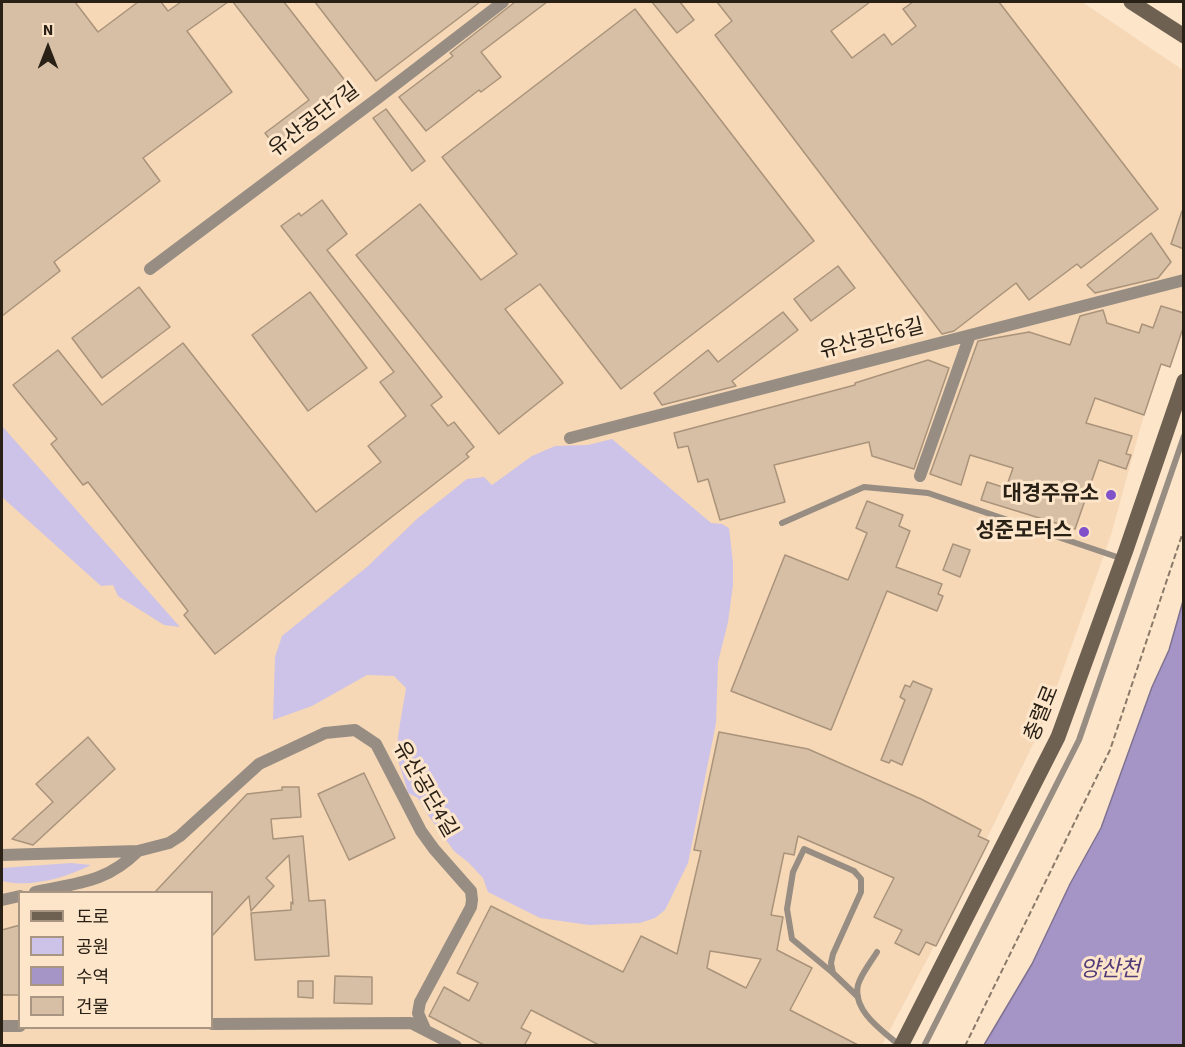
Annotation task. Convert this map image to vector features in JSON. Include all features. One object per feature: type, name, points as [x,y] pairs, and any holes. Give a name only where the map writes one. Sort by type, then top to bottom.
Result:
[{"type":"main road","points":[[1131,2],[1184,36]]},
{"type":"main road","name":"충렬로","points":[[900,1046],[1058,738],[1184,381]]},
{"type":"street","name":"유산공단7길","points":[[150,269],[503,2]]},
{"type":"street","name":"유산공단6길","points":[[570,438],[1184,280]]},
{"type":"street","points":[[920,476],[970,335]]},
{"type":"street","name":"유산공단4길","points":[[2,855],[138,851],[169,843],[180,837],[259,764],[325,733],[355,730],[376,744],[421,831],[471,891],[471,907],[420,1002],[418,1013],[425,1029]]},
{"type":"street","points":[[40,891],[89,881],[110,874],[138,851]]},
{"type":"street","points":[[2,900],[18,896]]},
{"type":"street","points":[[213,1024],[411,1023],[456,1046]]},
{"type":"street","points":[[2,1026],[18,1026]]},
{"type":"lane","points":[[924,1046],[1079,740],[1184,436]]},
{"type":"lane","points":[[782,523],[864,486],[928,493],[1123,559]]},
{"type":"lane","points":[[833,973],[831,963],[833,954],[861,892],[861,879],[854,871],[804,849],[794,873],[787,909],[792,939],[833,973],[858,998],[868,1018],[900,1046]]},
{"type":"lane","points":[[858,998],[857,987],[861,977],[877,952]]},
{"type":"path","points":[[966,1046],[1110,750],[1184,529]]},
{"type":"shaded area","points":[[2,2],[1082,2],[1183,70],[1183,302],[1144,415],[1111,535],[1045,720],[930,954],[882,1045],[2,1046]]},
{"type":"green space","points":[[2,426],[180,627],[164,625],[118,596],[113,585],[101,586],[2,497]]},
{"type":"green space","points":[[612,439],[711,523],[722,524],[729,528],[733,585],[728,622],[718,662],[716,723],[688,863],[665,910],[655,918],[640,923],[589,925],[540,918],[488,892],[483,878],[454,851],[418,798],[408,793],[397,754],[406,688],[394,676],[367,675],[312,706],[273,720],[275,657],[282,636],[367,567],[418,518],[467,479],[484,477],[492,485],[532,456],[555,446],[588,445]]},
{"type":"green space","points":[[71,863],[91,865],[70,874],[36,882],[2,881],[2,868]]},
{"type":"water","name":"양산천","points":[[1183,601],[1183,1045],[984,1045],[1032,964],[1070,884],[1101,828],[1152,687],[1169,650]]},
{"type":"building","points":[[2,2],[75,2],[98,32],[138,2],[161,2],[168,11],[181,2],[228,2],[187,31],[232,92],[143,158],[160,181],[54,262],[60,271],[2,316]]},
{"type":"building","points":[[233,2],[284,2],[350,87],[310,118],[313,123],[277,149],[265,133],[309,100]]},
{"type":"building","points":[[315,2],[480,2],[376,81]]},
{"type":"building","points":[[515,2],[547,2],[481,52],[501,77],[481,92],[479,90],[426,131],[399,97],[453,56],[450,53]]},
{"type":"building","points":[[652,2],[680,2],[694,20],[677,33]]},
{"type":"building","points":[[717,2],[870,2],[831,31],[852,58],[884,34],[892,45],[916,26],[903,9],[913,2],[999,2],[1158,209],[1081,268],[1077,264],[1029,300],[1016,283],[954,331],[942,334],[715,35],[732,21]]},
{"type":"building","points":[[635,9],[814,241],[621,389],[540,284],[505,309],[563,383],[499,434],[356,255],[420,204],[481,280],[517,254],[442,157]]},
{"type":"building","points":[[386,109],[425,161],[412,171],[373,118]]},
{"type":"building","points":[[322,200],[347,234],[327,250],[442,397],[431,405],[448,426],[454,422],[474,447],[466,454],[469,457],[215,654],[184,615],[188,611],[88,482],[83,485],[51,444],[57,439],[13,385],[58,350],[102,405],[183,343],[316,512],[381,462],[368,446],[406,416],[380,382],[394,372],[281,226],[299,213],[301,216]]},
{"type":"building","points":[[1182,211],[1184,211],[1184,249],[1171,244]]},
{"type":"building","points":[[1151,233],[1171,262],[1158,278],[1095,293],[1087,285]]},
{"type":"building","points":[[838,266],[855,288],[811,321],[794,299]]},
{"type":"building","points":[[139,287],[170,327],[102,378],[72,338]]},
{"type":"building","points":[[310,292],[367,368],[308,411],[252,335]]},
{"type":"building","points":[[1161,306],[1184,313],[1184,325],[1170,367],[1161,364],[1144,415],[1095,398],[1086,423],[1132,436],[1126,454],[1131,455],[1126,469],[1099,460],[1075,529],[981,500],[987,482],[1006,488],[1013,468],[970,455],[961,485],[930,474],[978,341],[1029,332],[1070,345],[1080,316],[1103,310],[1107,323],[1139,333],[1142,324],[1153,328]]},
{"type":"building","points":[[783,312],[798,330],[732,381],[736,386],[662,405],[654,393],[708,350],[718,362]]},
{"type":"building","points":[[928,360],[949,368],[914,469],[872,456],[869,442],[774,465],[785,502],[720,520],[708,479],[698,482],[688,446],[678,448],[674,433],[855,385],[855,383]]},
{"type":"building","points":[[867,501],[903,515],[899,526],[910,531],[896,567],[942,584],[938,594],[943,596],[937,611],[887,591],[831,730],[731,691],[785,555],[848,580],[867,533],[856,528]]},
{"type":"building","points":[[953,544],[970,550],[960,577],[943,570]]},
{"type":"building","points":[[913,681],[932,689],[902,765],[891,760],[889,763],[881,760],[905,700],[900,697],[905,685],[910,687]]},
{"type":"building","points":[[719,732],[808,749],[921,799],[981,830],[978,836],[989,841],[936,946],[926,942],[919,955],[895,943],[902,930],[874,917],[894,878],[798,836],[794,855],[784,853],[771,915],[783,917],[777,950],[812,968],[790,1010],[860,1046],[601,1046],[531,1010],[521,1028],[531,1033],[524,1046],[486,1046],[429,1016],[444,987],[469,1001],[478,983],[457,973],[491,906],[623,972],[641,936],[677,954],[701,851],[694,850]],"holes":[[[710,951],[761,959],[746,988],[707,968]]]},
{"type":"building","points":[[88,737],[115,769],[33,845],[12,839],[53,802],[36,784]]},
{"type":"building","points":[[364,773],[395,838],[349,860],[318,794]]},
{"type":"building","points":[[282,787],[299,787],[301,817],[271,819],[273,839],[303,836],[309,901],[325,900],[329,956],[255,960],[251,913],[291,910],[291,902],[293,904],[289,855],[266,878],[274,886],[251,911],[249,896],[213,935],[213,891],[156,891],[247,794],[282,790]]},
{"type":"building","points":[[18,926],[18,995],[2,995],[2,930]]},
{"type":"building","points":[[335,976],[372,977],[372,1004],[334,1003]]},
{"type":"building","points":[[298,981],[313,981],[313,998],[298,997]]},
{"type":"place","name":"대경주유소","points":[[1111,495]]},
{"type":"place","name":"성준모터스","points":[[1084,532]]}]
